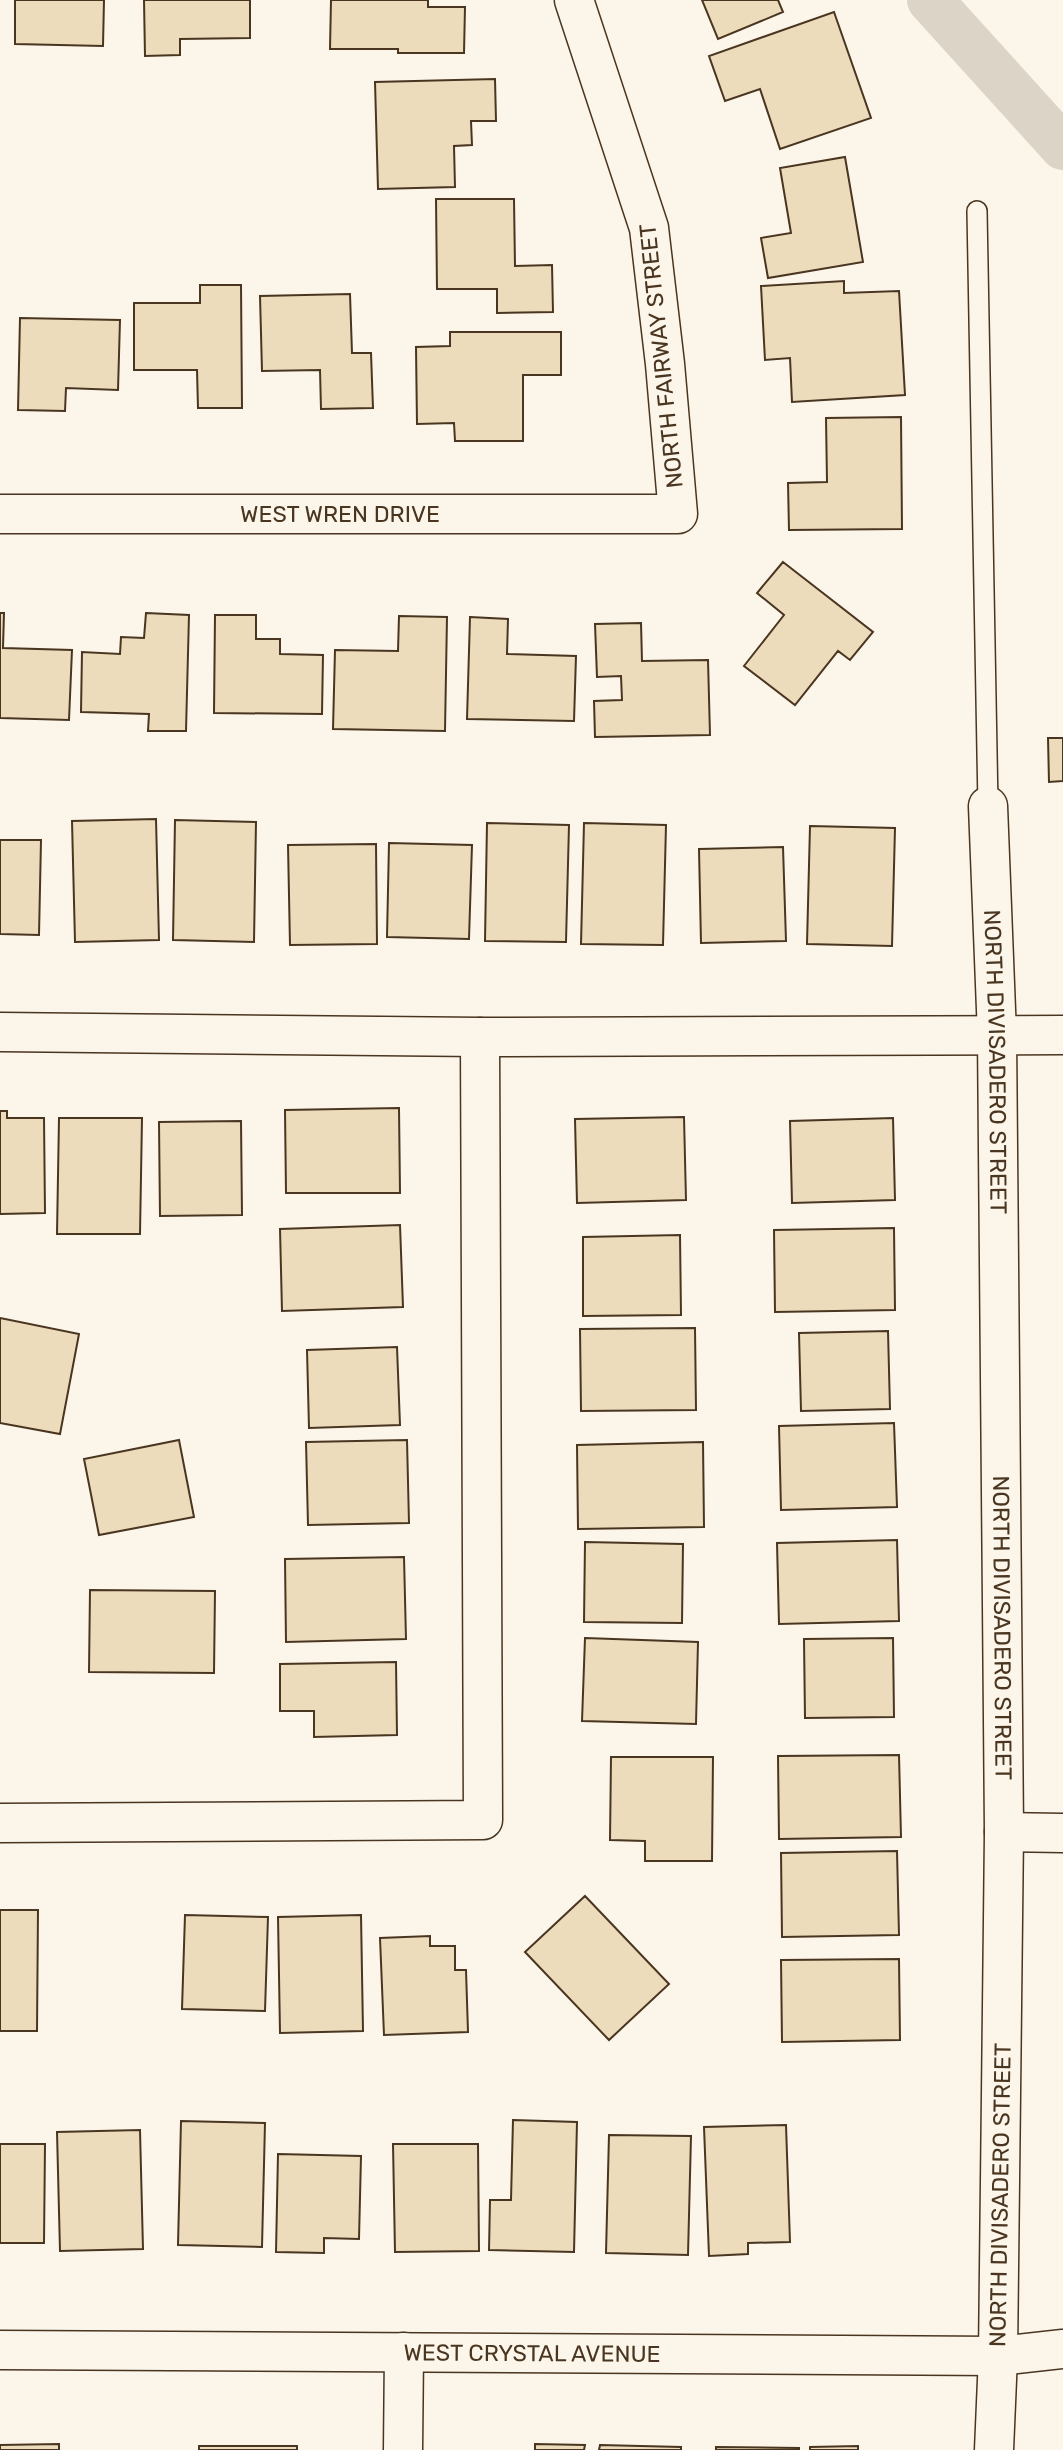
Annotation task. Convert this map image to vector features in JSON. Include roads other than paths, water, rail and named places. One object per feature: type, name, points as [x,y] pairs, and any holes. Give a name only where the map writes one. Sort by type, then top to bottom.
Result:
[{"type":"street","name":"NORTH FAIRWAY STREET","points":[[574,0],[649,228],[665,364],[678,514]]},
{"type":"street","name":"WEST WREN DRIVE","points":[[0,514],[678,514]]},
{"type":"street","name":"NORTH DIVISADERO STREET","points":[[988,806],[997,1035],[1004,1832],[998,2356],[994,2450]]},
{"type":"street","points":[[0,1032],[480,1037],[1063,1035]]},
{"type":"street","points":[[0,1823],[483,1820],[480,1037]]},
{"type":"street","points":[[1004,1832],[1063,1833]]},
{"type":"street","name":"WEST CRYSTAL AVENUE","points":[[0,2350],[998,2356],[1063,2349]]},
{"type":"street","points":[[403,2450],[404,2353]]},
{"type":"lane","points":[[977,211],[988,806]]},
{"type":"waterway","points":[[930,0],[1063,147]]}]
